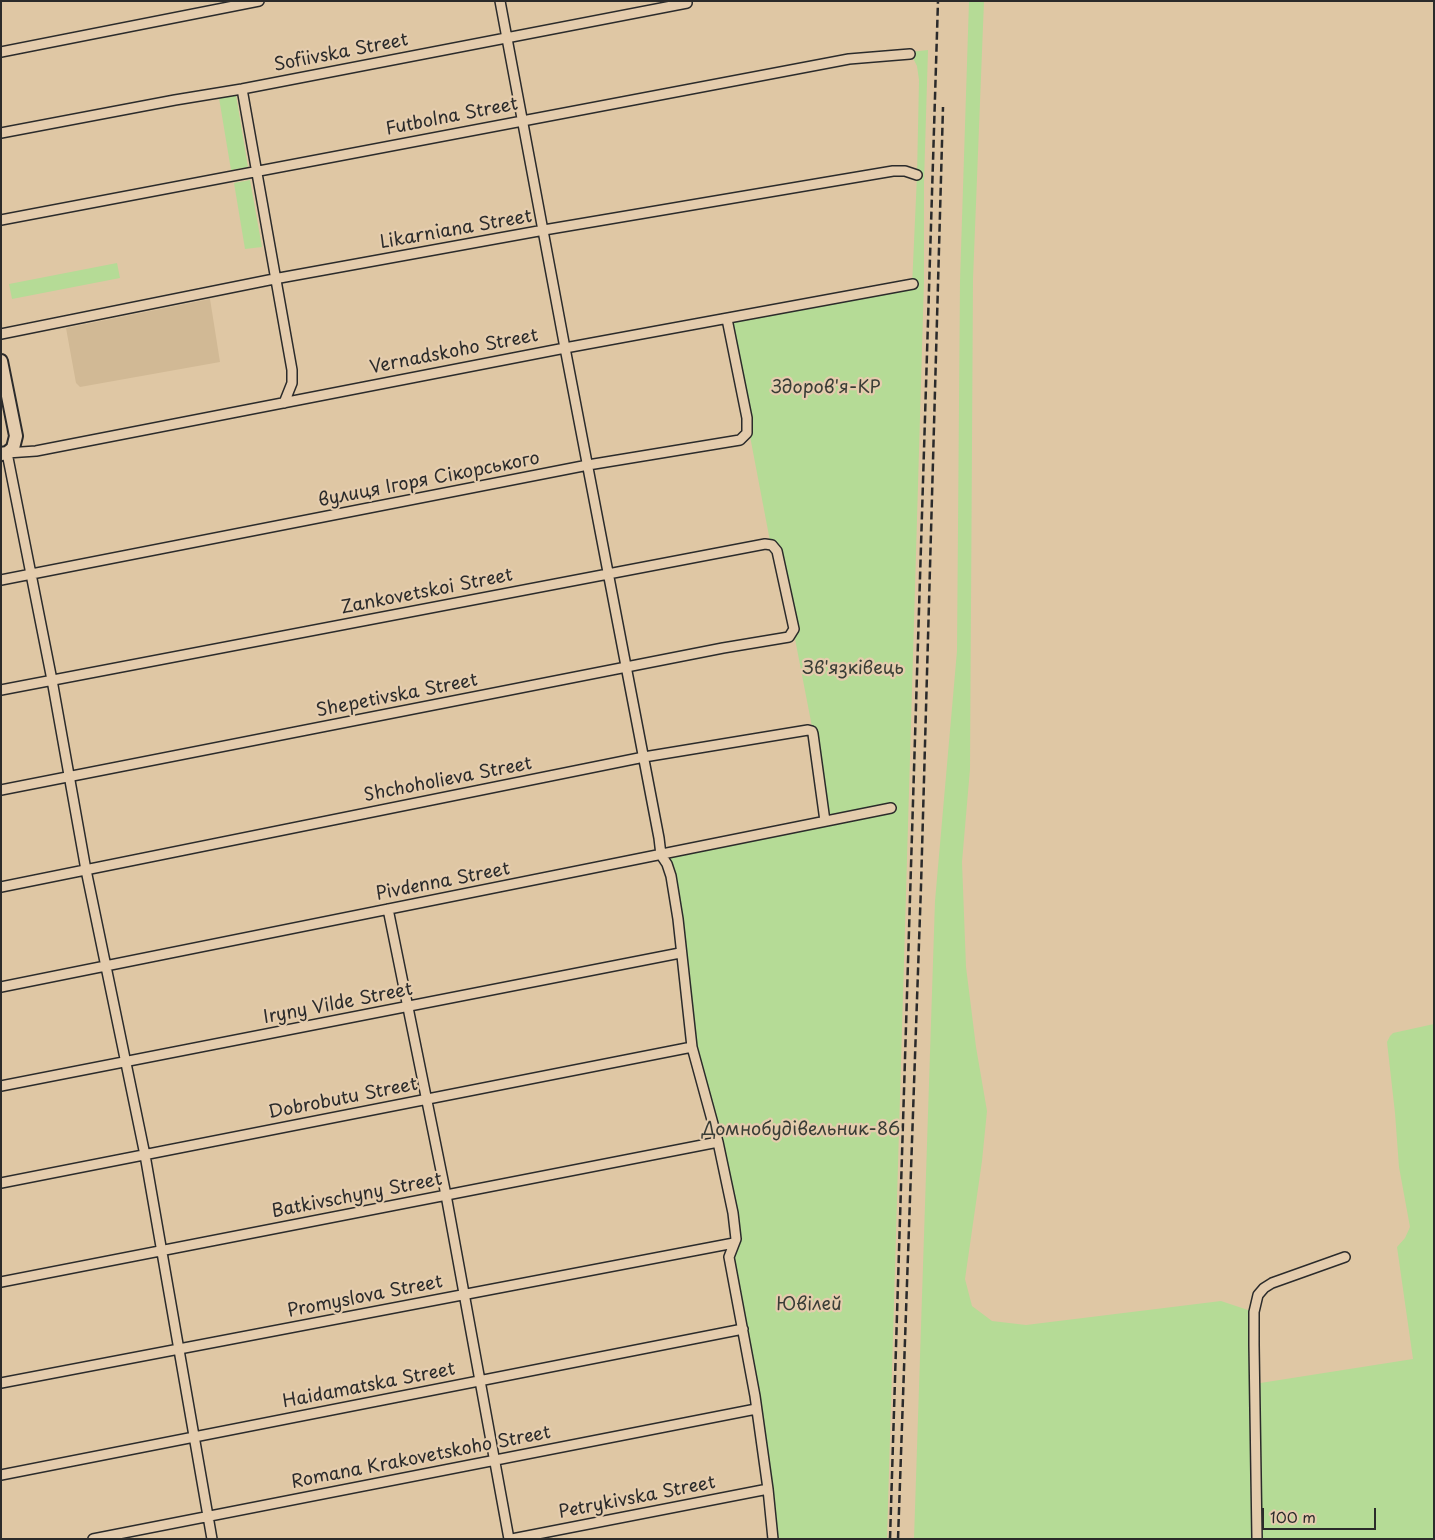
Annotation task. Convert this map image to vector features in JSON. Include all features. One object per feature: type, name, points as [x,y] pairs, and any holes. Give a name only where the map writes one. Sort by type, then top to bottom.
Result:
[{"type":"street","points":[[1,52],[227,4],[259,1]]},
{"type":"street","points":[[500,1],[565,348],[610,574],[661,854],[671,876],[678,919],[680,953],[692,1047],[718,1142],[737,1232],[729,1257],[744,1329],[768,1489],[773,1539]]},
{"type":"street","name":"Sofiivska Street","points":[[1,133],[242,89],[687,3]]},
{"type":"street","name":"Futbolna Street","points":[[1,220],[849,59],[910,54]]},
{"type":"street","points":[[242,89],[274,279],[292,370],[292,383],[284,403]]},
{"type":"street","name":"Likarniana Street","points":[[1,334],[274,279],[544,230],[893,171],[905,171],[917,175]]},
{"type":"street","name":"Vernadskoho Street","points":[[4,453],[36,450],[565,348],[913,284]]},
{"type":"street","name":"вулиця Ігоря Сікорського","points":[[1,580],[588,464],[743,438],[747,433],[747,418],[727,319]]},
{"type":"street","points":[[1,361],[16,436],[13,448],[4,453],[31,574],[86,870],[127,1061],[212,1539]]},
{"type":"street","name":"Zankovetskoi Street","points":[[1,690],[765,544],[772,545],[777,551],[794,629]]},
{"type":"street","name":"Shepetivska Street","points":[[1,790],[723,648],[789,637],[794,629]]},
{"type":"street","name":"Shchoholieva Street","points":[[1,887],[644,757],[808,730],[812,731],[826,821]]},
{"type":"street","name":"Pivdenna Street","points":[[1,987],[891,808]]},
{"type":"street","points":[[388,909],[446,1196],[510,1539]]},
{"type":"street","name":"Iryny Vilde Street","points":[[1,1086],[680,953]]},
{"type":"street","name":"Dobrobutu Street","points":[[1,1183],[692,1047]]},
{"type":"street","name":"Batkivschyny Street","points":[[1,1282],[718,1142]]},
{"type":"street","name":"Promyslova Street","points":[[1,1383],[734,1243]]},
{"type":"street","points":[[1257,1539],[1254,1312],[1258,1295],[1272,1283],[1345,1257]]},
{"type":"street","name":"Haidamatska Street","points":[[1,1475],[744,1329]]},
{"type":"street","name":"Romana Krakovetskoho Street","points":[[93,1539],[756,1409]]},
{"type":"street","name":"Petrykivska Street","points":[[510,1539],[768,1489]]},
{"type":"shaded area","points":[[210,299],[220,362],[80,387],[76,383],[66,328]]},
{"type":"green space","points":[[969,1],[984,1],[973,279],[970,769],[962,862],[966,967],[976,1047],[987,1111],[982,1161],[965,1279],[972,1306],[992,1321],[1026,1325],[1221,1301],[1254,1312],[1254,1384],[1413,1359],[1397,1247],[1405,1238],[1410,1227],[1399,1167],[1387,1042],[1393,1033],[1434,1024],[1434,1539],[914,1539],[935,901],[957,651],[960,281]]},
{"type":"green space","points":[[928,50],[924,182],[924,281],[887,1539],[774,1539],[730,1256],[733,1249],[740,1245],[722,1142],[697,1047],[670,857],[779,835],[826,821],[813,732],[778,551],[770,541],[728,321],[912,286],[919,80],[917,66],[910,52]]},
{"type":"green space","points":[[236,95],[248,167],[231,170],[219,98]]},
{"type":"green space","points":[[250,180],[262,247],[245,249],[234,183]]},
{"type":"green space","points":[[117,263],[120,278],[12,299],[9,284]]},
{"type":"railway","points":[[890,1539],[938,1]]},
{"type":"railway","points":[[898,1539],[921,886],[943,107]]},
{"type":"park label","name":"Здоров'я-КР","points":[[826,388]]},
{"type":"park label","name":"Зв'язківець","points":[[853,669]]},
{"type":"park label","name":"Домнобудівельник-86","points":[[801,1130]]},
{"type":"park label","name":"Ювілей","points":[[809,1305]]}]
